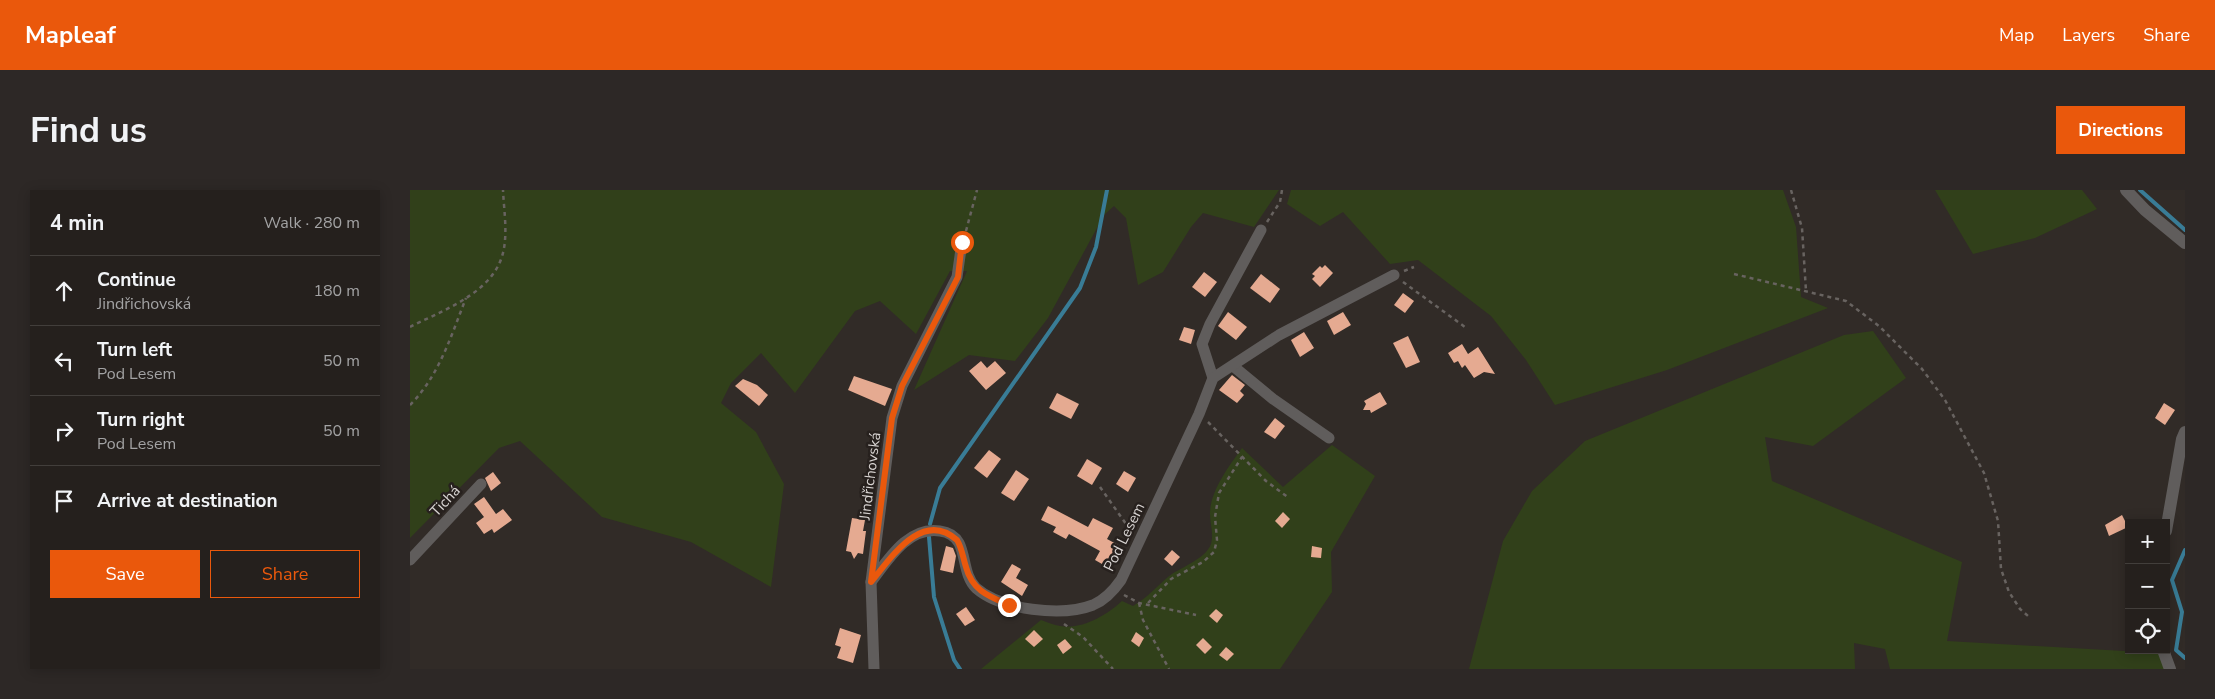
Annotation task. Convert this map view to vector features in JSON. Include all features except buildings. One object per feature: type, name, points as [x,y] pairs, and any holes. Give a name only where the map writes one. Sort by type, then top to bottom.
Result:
[{"type":"street","points":[[2126,190],[2145,210],[2185,243]]},
{"type":"street","points":[[1261,230],[1210,324],[1202,344],[1213,378],[1279,335],[1394,275]]},
{"type":"street","name":"Jindřichovská","points":[[874,669],[871,582],[892,418],[902,386],[958,277],[962,242]]},
{"type":"street","points":[[1233,366],[1273,398],[1329,438]]},
{"type":"street","name":"Pod Lesem","points":[[871,582],[909,538],[923,531],[936,530],[951,534],[957,540],[968,577],[974,586],[985,595],[1009,605],[1064,610],[1080,608],[1101,600],[1121,580],[1138,540],[1164,491],[1213,378]]},
{"type":"street","points":[[2168,519],[2182,439],[2185,432]]},
{"type":"street","name":"Tichá","points":[[410,560],[481,484]]},
{"type":"street","points":[[2164,654],[2170,669]]},
{"type":"path","points":[[410,327],[467,297],[485,283],[498,266],[505,229],[503,190]]},
{"type":"path","points":[[962,242],[977,190]]},
{"type":"path","points":[[1261,230],[1280,202],[1282,190]]},
{"type":"path","points":[[1791,190],[1802,228],[1806,291]]},
{"type":"path","points":[[1734,274],[1846,301],[1862,311],[1922,369],[1946,400],[1984,473],[1998,521],[2001,569],[2009,592],[2020,609],[2028,616]]},
{"type":"path","points":[[1394,275],[1466,327]]},
{"type":"path","points":[[410,405],[423,392],[437,370],[467,297]]},
{"type":"path","points":[[1199,414],[1266,481],[1289,498]]},
{"type":"path","points":[[1148,604],[1171,578],[1203,562],[1214,552],[1217,540],[1215,516],[1219,493],[1242,457]]},
{"type":"path","points":[[1100,487],[1138,540]]},
{"type":"path","points":[[1114,589],[1138,603],[1196,615]]},
{"type":"path","points":[[1138,603],[1143,620],[1169,669]]},
{"type":"path","points":[[1058,621],[1074,628],[1113,669]]},
{"type":"green space","points":[[410,190],[1279,190],[1254,227],[1203,213],[1191,227],[1163,272],[1138,285],[1126,218],[1114,206],[1104,215],[1048,318],[1015,361],[969,355],[914,390],[967,271],[950,271],[916,334],[880,301],[855,311],[795,393],[761,353],[731,383],[721,403],[756,432],[784,484],[771,587],[691,542],[602,517],[520,441],[499,448],[410,538]]},
{"type":"green space","points":[[1291,190],[1783,190],[1796,227],[1801,297],[1828,308],[1667,370],[1555,405],[1526,360],[1491,316],[1418,260],[1390,264],[1343,212],[1320,226],[1287,204]]},
{"type":"green space","points":[[1935,190],[2082,190],[2097,209],[2035,238],[1973,254]]},
{"type":"green space","points":[[1873,331],[1906,378],[1813,446],[1765,437],[1772,481],[1962,562],[1947,641],[2125,651],[2125,654],[2159,654],[2165,669],[1890,669],[1885,649],[1854,643],[1855,669],[1469,669],[1503,541],[1532,491],[1585,441],[1844,335]]},
{"type":"green space","points":[[1332,445],[1375,476],[1331,552],[1332,592],[1280,669],[981,669],[1041,620],[1060,626],[1077,626],[1102,616],[1122,601],[1133,606],[1173,573],[1198,559],[1208,550],[1212,540],[1210,514],[1213,497],[1221,479],[1242,448],[1283,487]]},
{"type":"waterway","points":[[930,524],[940,488],[1080,288],[1096,247],[1107,190]]},
{"type":"waterway","points":[[2140,190],[2185,230]]},
{"type":"waterway","points":[[929,537],[934,597],[954,660],[960,669]]},
{"type":"waterway","points":[[2185,550],[2172,580],[2182,612],[2176,650],[2185,658]]},
{"type":"route","points":[[962,242],[958,277],[902,386],[892,418],[871,582],[909,538],[923,531],[944,531],[951,534],[957,540],[968,577],[974,586],[985,595],[1009,605]]}]
